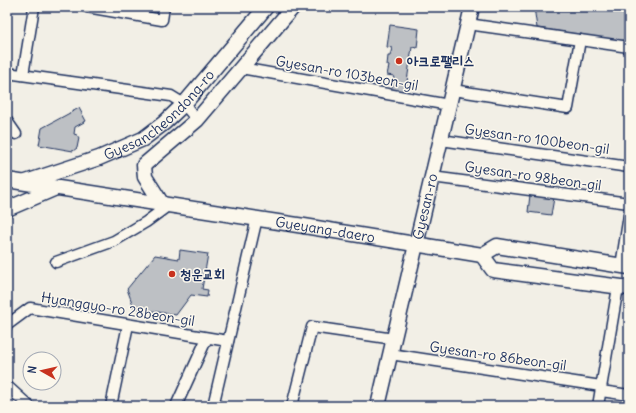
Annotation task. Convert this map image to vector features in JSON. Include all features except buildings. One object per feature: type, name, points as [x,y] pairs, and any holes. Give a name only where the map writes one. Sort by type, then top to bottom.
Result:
[{"type":"street","points":[[23,75],[34,7]]},
{"type":"street","points":[[86,7],[162,20],[164,7]]},
{"type":"street","name":"Gyesancheondong-ro","points":[[24,183],[99,158],[143,139],[164,123],[184,104],[266,7]]},
{"type":"street","name":"Gyesancheondong-ro","points":[[165,204],[145,177],[144,165],[197,120],[293,7]]},
{"type":"street","name":"Gyesan-ro","points":[[378,406],[472,7]]},
{"type":"street","points":[[468,24],[629,47]]},
{"type":"street","points":[[453,90],[568,108],[580,40]]},
{"type":"street","name":"Gyesan-ro 103beon-gil","points":[[241,68],[449,105]]},
{"type":"street","points":[[7,73],[171,96],[184,104],[197,120]]},
{"type":"street","points":[[7,121],[16,134]]},
{"type":"street","name":"Gyesan-ro 100beon-gil","points":[[441,140],[629,167]]},
{"type":"street","name":"Gyesan-ro 98beon-gil","points":[[432,177],[629,203]]},
{"type":"street","name":"Gyeyang-daero","points":[[7,180],[257,218],[482,255]]},
{"type":"street","points":[[7,208],[56,188]]},
{"type":"street","points":[[56,262],[114,241],[146,222],[165,204]]},
{"type":"street","points":[[598,406],[623,288],[493,270],[482,255],[497,246],[625,266],[629,215]]},
{"type":"street","points":[[213,406],[257,218]]},
{"type":"street","name":"Hyanggyo-ro 28beon-gil","points":[[7,325],[30,308],[228,341]]},
{"type":"street","points":[[111,406],[128,325]]},
{"type":"street","points":[[292,406],[312,327],[394,339]]},
{"type":"street","points":[[176,406],[207,338]]},
{"type":"street","name":"Gyesan-ro 86beon-gil","points":[[390,354],[601,388],[629,395]]},
{"type":"street","points":[[7,386],[29,406]]},
{"type":"place","name":"아크로팰리스","points":[[399,61]]},
{"type":"place","name":"청운교회","points":[[172,274]]}]
